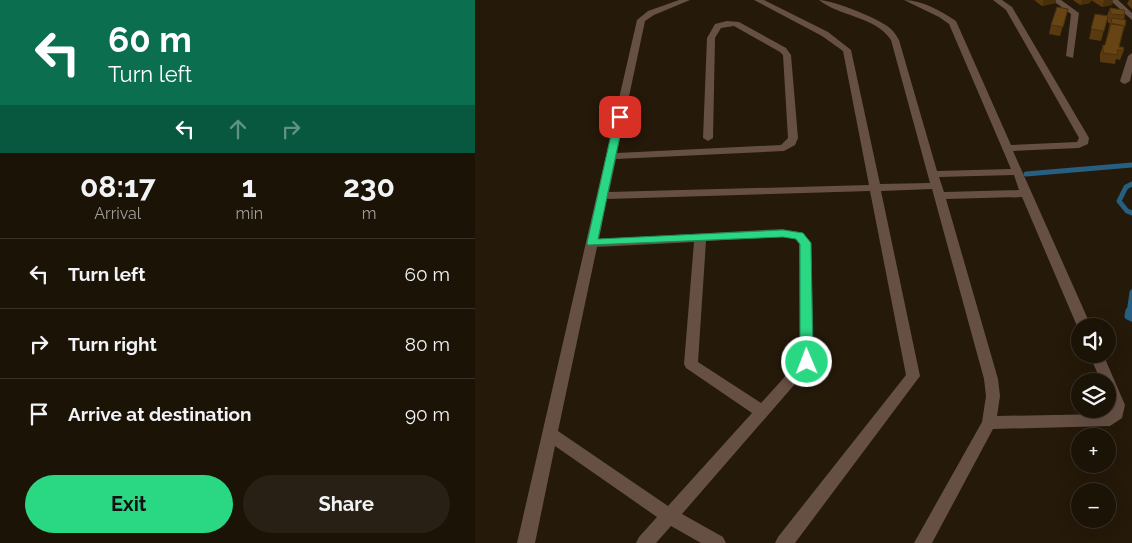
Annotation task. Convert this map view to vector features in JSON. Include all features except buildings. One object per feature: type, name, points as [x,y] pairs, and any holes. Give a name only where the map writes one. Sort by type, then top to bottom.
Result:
[{"type":"street","points":[[526,543],[641,20],[651,12],[686,0]]},
{"type":"street","points":[[758,0],[825,34],[847,50],[913,376],[784,543]]},
{"type":"street","points":[[823,0],[880,26],[889,31],[895,40],[991,379],[993,396],[989,423],[923,543]]},
{"type":"street","points":[[908,0],[953,23],[1081,318]]},
{"type":"street","points":[[997,0],[1009,9],[1084,138],[1084,142],[1079,145],[1007,148]]},
{"type":"street","points":[[1056,0],[1075,13],[1070,56]]},
{"type":"street","points":[[1113,0],[1132,18]]},
{"type":"street","points":[[611,156],[784,148],[791,143],[793,138],[787,55],[783,50],[736,24],[727,23],[718,26],[711,38],[708,138]]},
{"type":"street","points":[[1125,81],[1132,56]]},
{"type":"street","points":[[933,174],[1017,172]]},
{"type":"street","points":[[603,196],[874,188],[1026,193]]},
{"type":"street","points":[[592,243],[783,234],[799,236],[805,243],[807,362],[645,543]]},
{"type":"street","points":[[700,238],[691,364],[763,412]]},
{"type":"street","points":[[989,423],[1110,420],[1117,414],[1118,405],[1100,363]]},
{"type":"street","points":[[550,434],[669,516],[717,543]]},
{"type":"waterway","points":[[1026,174],[1132,165]]},
{"type":"waterway","points":[[1132,184],[1126,187],[1119,201],[1127,211],[1132,213]]},
{"type":"waterway","points":[[1129,313],[1132,292]]},
{"type":"waterway","points":[[1129,311],[1128,316],[1132,318]]},
{"type":"route","points":[[620,117],[592,243],[783,234],[799,236],[805,243],[807,362]]}]
